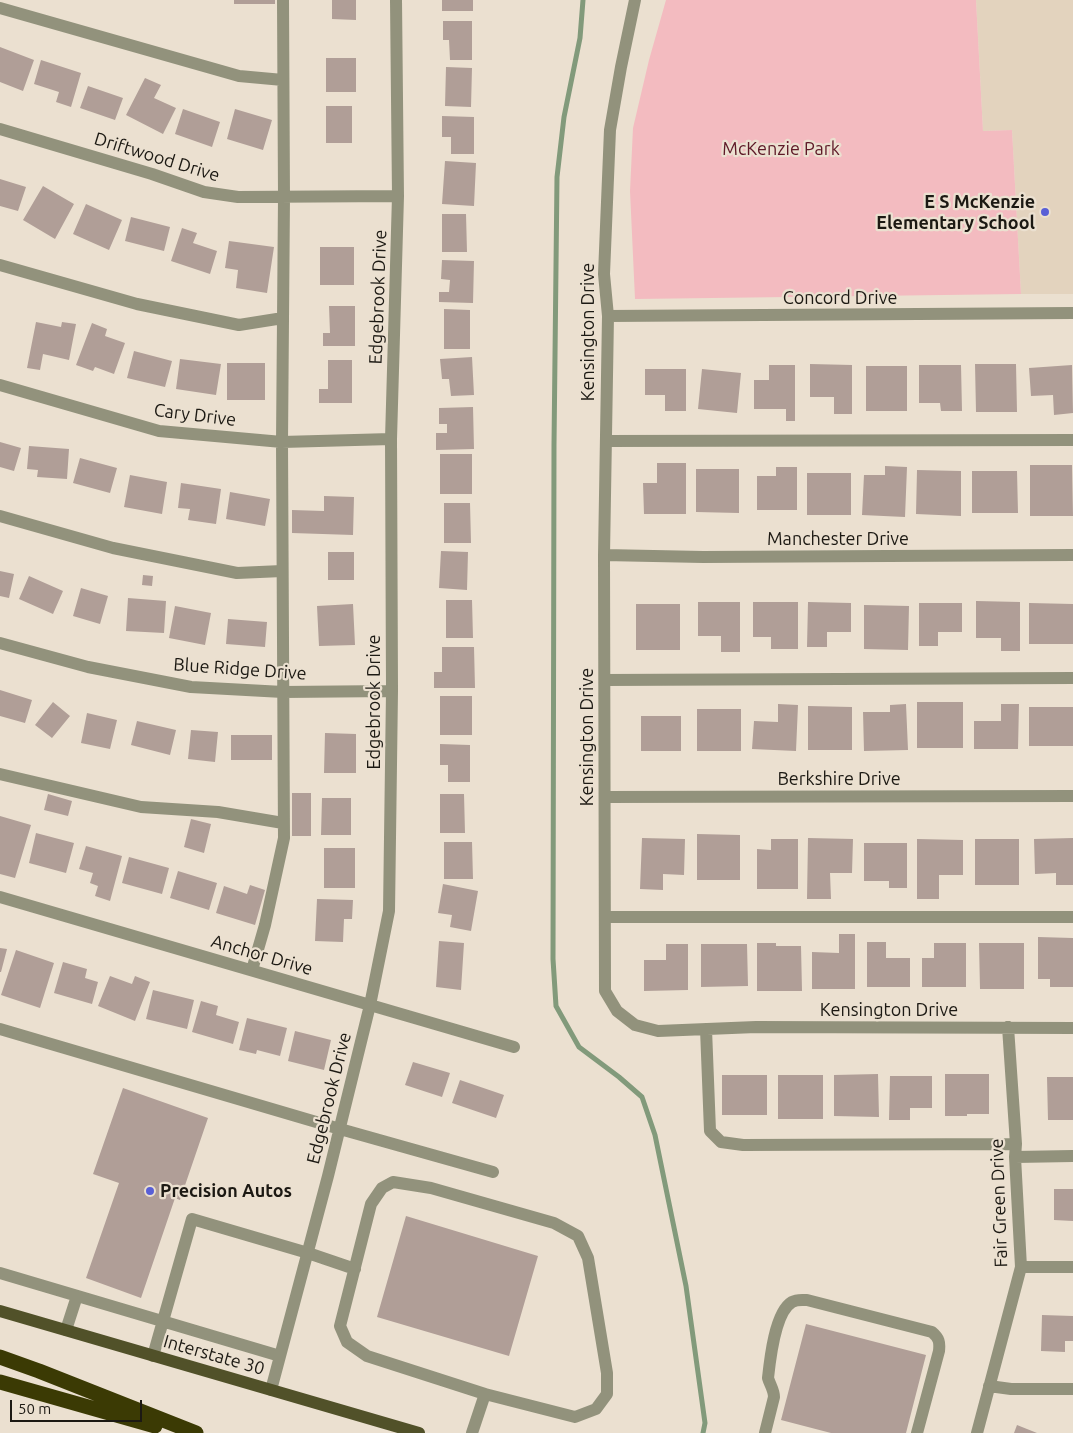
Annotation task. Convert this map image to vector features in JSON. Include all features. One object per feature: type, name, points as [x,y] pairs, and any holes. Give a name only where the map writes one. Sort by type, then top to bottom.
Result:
[{"type":"highway","points":[[0,1357],[196,1433]]},
{"type":"highway","points":[[0,1382],[178,1433]]},
{"type":"main road","name":"Interstate 30","points":[[0,1311],[419,1433]]},
{"type":"street","points":[[252,970],[265,924],[284,838],[282,571],[283,0]]},
{"type":"street","name":"Edgebrook Drive","points":[[271,1390],[340,1129],[370,1005],[389,911],[392,691],[391,439],[398,196],[396,0]]},
{"type":"street","name":"Kensington Drive","points":[[635,0],[610,130],[604,274],[608,316],[604,555],[605,991],[617,1011],[635,1025],[658,1031],[756,1027],[1073,1028]]},
{"type":"street","points":[[0,8],[239,76],[283,80]]},
{"type":"street","name":"Driftwood Drive","points":[[0,129],[152,174],[204,192],[238,197],[398,196]]},
{"type":"street","points":[[0,265],[137,304],[239,325],[283,318]]},
{"type":"street","name":"Concord Drive","points":[[608,316],[1073,314]]},
{"type":"street","name":"Cary Drive","points":[[0,385],[159,431],[282,442],[391,439]]},
{"type":"street","points":[[606,441],[1073,440]]},
{"type":"street","points":[[0,516],[113,548],[237,573],[282,571]]},
{"type":"street","name":"Manchester Drive","points":[[604,555],[702,557],[1073,555]]},
{"type":"street","name":"Blue Ridge Drive","points":[[0,643],[88,667],[191,687],[283,692],[392,691]]},
{"type":"street","points":[[605,680],[1073,678]]},
{"type":"street","points":[[0,774],[140,807],[218,812],[284,823]]},
{"type":"street","name":"Berkshire Drive","points":[[606,797],[1073,796]]},
{"type":"street","name":"Anchor Drive","points":[[0,897],[514,1047]]},
{"type":"street","points":[[605,917],[1073,917]]},
{"type":"street","name":"Fair Green Drive","points":[[977,1433],[1021,1267],[1015,1157],[1016,1144],[1008,1027]]},
{"type":"street","points":[[0,1029],[493,1172]]},
{"type":"street","points":[[706,1029],[710,1131],[721,1142],[743,1145],[1016,1144]]},
{"type":"street","points":[[1015,1157],[1073,1156]]},
{"type":"street","points":[[393,1182],[431,1188],[554,1223],[578,1236],[588,1258],[607,1373],[607,1394],[596,1409],[575,1417],[485,1394],[367,1356],[347,1342],[340,1326],[371,1204],[382,1188],[393,1182]]},
{"type":"street","points":[[153,1356],[192,1219],[308,1253],[355,1269]]},
{"type":"street","points":[[1021,1267],[1073,1267]]},
{"type":"street","points":[[0,1273],[280,1356]]},
{"type":"street","points":[[66,1330],[77,1296]]},
{"type":"street","points":[[765,1433],[774,1397],[774,1391],[768,1378],[776,1331],[782,1312],[789,1303],[797,1300],[807,1300],[932,1332],[938,1336],[939,1350],[917,1433]]},
{"type":"street","points":[[989,1386],[1011,1389],[1073,1389]]},
{"type":"street","points":[[472,1433],[485,1394]]},
{"type":"shaded area","name":"E S McKenzie Elementary School","points":[[976,0],[1073,0],[1073,294],[1021,294],[1012,130],[983,131]]},
{"type":"green space","name":"McKenzie Park","points":[[666,0],[976,0],[983,131],[1012,130],[1021,294],[635,299],[630,191],[633,128]]},
{"type":"building","points":[[234,0],[275,0],[275,4],[234,4]]},
{"type":"building","points":[[332,0],[356,0],[356,20],[332,19]]},
{"type":"building","points":[[442,0],[473,0],[473,11],[442,11]]},
{"type":"building","points":[[443,21],[472,21],[472,60],[450,60],[449,40],[443,40]]},
{"type":"building","points":[[0,47],[34,60],[23,91],[0,82]]},
{"type":"building","points":[[326,58],[356,58],[356,92],[326,92]]},
{"type":"building","points":[[41,60],[81,73],[71,107],[56,102],[59,92],[34,84]]},
{"type":"building","points":[[446,67],[472,68],[471,107],[445,106]]},
{"type":"building","points":[[145,78],[161,85],[154,98],[176,108],[163,134],[126,115]]},
{"type":"building","points":[[88,86],[123,98],[115,120],[80,108]]},
{"type":"building","points":[[326,106],[352,106],[352,143],[326,143]]},
{"type":"building","points":[[183,109],[220,122],[212,147],[175,134]]},
{"type":"building","points":[[235,109],[272,120],[263,150],[227,139]]},
{"type":"building","points":[[442,116],[474,117],[474,154],[451,154],[451,137],[442,137]]},
{"type":"building","points":[[445,161],[476,163],[474,206],[442,204]]},
{"type":"building","points":[[0,179],[26,187],[18,211],[0,206]]},
{"type":"building","points":[[43,186],[74,204],[55,239],[23,220]]},
{"type":"building","points":[[86,204],[122,220],[109,250],[73,234]]},
{"type":"building","points":[[442,214],[466,214],[467,252],[442,252]]},
{"type":"building","points":[[131,217],[170,227],[164,251],[125,241]]},
{"type":"building","points":[[182,228],[197,233],[193,243],[217,251],[210,274],[171,261]]},
{"type":"building","points":[[229,241],[274,247],[267,293],[236,288],[238,270],[225,268]]},
{"type":"building","points":[[320,247],[354,247],[354,285],[320,285]]},
{"type":"building","points":[[442,260],[474,261],[473,303],[439,302],[439,292],[449,292],[450,280],[441,279]]},
{"type":"building","points":[[329,306],[355,306],[355,346],[323,346],[323,333],[330,333]]},
{"type":"building","points":[[444,309],[470,310],[470,349],[444,349]]},
{"type":"building","points":[[36,322],[61,327],[62,322],[76,324],[69,360],[43,354],[40,370],[27,368]]},
{"type":"building","points":[[92,323],[107,329],[105,336],[125,343],[114,374],[95,367],[93,371],[76,365]]},
{"type":"building","points":[[134,351],[172,361],[165,387],[127,378]]},
{"type":"building","points":[[472,357],[474,395],[451,396],[449,379],[442,379],[440,359]]},
{"type":"building","points":[[180,359],[221,364],[216,395],[176,389]]},
{"type":"building","points":[[328,360],[352,360],[352,403],[319,403],[319,389],[328,389]]},
{"type":"building","points":[[227,363],[265,363],[265,400],[227,400]]},
{"type":"building","points":[[810,364],[852,365],[852,414],[834,414],[834,397],[810,397]]},
{"type":"building","points":[[975,364],[1016,364],[1017,412],[976,412]]},
{"type":"building","points":[[769,365],[795,365],[795,421],[786,421],[786,409],[754,409],[754,380],[769,380]]},
{"type":"building","points":[[919,365],[961,365],[962,411],[941,411],[940,403],[919,403]]},
{"type":"building","points":[[1072,365],[1073,413],[1054,415],[1053,395],[1031,396],[1029,368]]},
{"type":"building","points":[[866,366],[907,366],[907,411],[866,411]]},
{"type":"building","points":[[645,369],[686,369],[686,411],[665,411],[665,395],[645,395]]},
{"type":"building","points":[[702,369],[741,373],[737,413],[698,409]]},
{"type":"building","points":[[473,407],[474,449],[436,450],[436,433],[447,433],[447,424],[439,424],[439,408]]},
{"type":"building","points":[[0,442],[21,448],[14,471],[0,467]]},
{"type":"building","points":[[29,446],[69,449],[67,479],[37,477],[38,470],[27,469]]},
{"type":"building","points":[[440,454],[472,454],[472,494],[440,494]]},
{"type":"building","points":[[80,458],[117,468],[110,493],[73,483]]},
{"type":"building","points":[[657,463],[686,463],[686,514],[644,514],[643,483],[657,483]]},
{"type":"building","points":[[1030,465],[1072,465],[1073,516],[1030,516]]},
{"type":"building","points":[[885,466],[907,467],[905,517],[862,515],[864,475],[885,475]]},
{"type":"building","points":[[776,467],[797,467],[797,510],[757,510],[757,476],[776,476]]},
{"type":"building","points":[[696,469],[739,469],[739,513],[696,512]]},
{"type":"building","points":[[917,470],[961,471],[961,516],[916,514]]},
{"type":"building","points":[[972,471],[1017,471],[1018,513],[972,513]]},
{"type":"building","points":[[807,473],[851,473],[851,515],[807,515]]},
{"type":"building","points":[[130,475],[167,482],[162,514],[124,507]]},
{"type":"building","points":[[181,483],[221,489],[216,524],[188,520],[190,509],[178,508]]},
{"type":"building","points":[[230,492],[270,499],[265,526],[226,519]]},
{"type":"building","points":[[324,496],[354,497],[353,535],[292,533],[292,510],[324,511]]},
{"type":"building","points":[[444,503],[470,503],[471,543],[444,543]]},
{"type":"building","points":[[441,551],[468,552],[467,590],[439,588]]},
{"type":"building","points":[[328,552],[354,552],[354,580],[328,580]]},
{"type":"building","points":[[0,571],[14,574],[9,598],[0,596]]},
{"type":"building","points":[[143,575],[153,576],[152,586],[142,585]]},
{"type":"building","points":[[29,576],[63,591],[53,614],[19,599]]},
{"type":"building","points":[[81,588],[108,596],[100,624],[73,616]]},
{"type":"building","points":[[128,598],[166,601],[164,633],[126,631]]},
{"type":"building","points":[[446,600],[472,600],[473,638],[446,638]]},
{"type":"building","points":[[976,601],[1020,602],[1020,651],[1001,651],[1001,638],[976,638]]},
{"type":"building","points":[[698,602],[740,602],[740,652],[721,652],[721,636],[698,636]]},
{"type":"building","points":[[753,602],[798,602],[798,649],[771,649],[771,637],[753,637]]},
{"type":"building","points":[[808,602],[851,603],[851,632],[827,632],[827,647],[807,647]]},
{"type":"building","points":[[919,603],[962,603],[962,632],[938,632],[938,646],[919,646]]},
{"type":"building","points":[[1029,603],[1073,604],[1073,644],[1029,644]]},
{"type":"building","points":[[353,604],[355,645],[319,646],[317,606]]},
{"type":"building","points":[[636,604],[680,604],[680,650],[636,650]]},
{"type":"building","points":[[864,605],[909,606],[908,650],[864,649]]},
{"type":"building","points":[[175,606],[211,613],[205,645],[169,638]]},
{"type":"building","points":[[228,619],[267,622],[265,647],[226,644]]},
{"type":"building","points":[[442,647],[474,647],[475,688],[434,688],[434,672],[442,672]]},
{"type":"building","points":[[0,690],[32,700],[25,723],[0,716]]},
{"type":"building","points":[[440,696],[472,696],[472,735],[440,735]]},
{"type":"building","points":[[53,702],[70,716],[52,738],[35,725]]},
{"type":"building","points":[[917,702],[963,702],[963,748],[917,748]]},
{"type":"building","points":[[778,704],[798,705],[796,751],[752,749],[754,721],[778,722]]},
{"type":"building","points":[[906,704],[908,750],[864,751],[863,712],[890,712],[890,705]]},
{"type":"building","points":[[1001,704],[1019,704],[1018,749],[974,749],[974,721],[1001,721]]},
{"type":"building","points":[[808,706],[852,707],[852,750],[808,750]]},
{"type":"building","points":[[1029,707],[1073,707],[1073,746],[1029,746]]},
{"type":"building","points":[[697,709],[741,709],[741,751],[697,751]]},
{"type":"building","points":[[87,713],[117,720],[110,749],[81,743]]},
{"type":"building","points":[[641,716],[681,716],[681,751],[641,751]]},
{"type":"building","points":[[137,721],[176,730],[170,755],[131,745]]},
{"type":"building","points":[[191,730],[218,732],[215,762],[188,759]]},
{"type":"building","points":[[325,733],[356,734],[356,773],[324,773]]},
{"type":"building","points":[[231,735],[272,735],[272,760],[231,760]]},
{"type":"building","points":[[440,744],[470,745],[470,782],[448,782],[448,765],[440,765]]},
{"type":"building","points":[[292,793],[311,793],[311,836],[292,836]]},
{"type":"building","points":[[48,794],[72,801],[68,816],[44,810]]},
{"type":"building","points":[[440,794],[464,794],[465,833],[440,833]]},
{"type":"building","points":[[322,798],[351,798],[351,835],[321,835]]},
{"type":"building","points":[[0,816],[31,825],[15,878],[0,874]]},
{"type":"building","points":[[191,819],[211,824],[204,853],[184,847]]},
{"type":"building","points":[[36,833],[74,843],[66,873],[29,863]]},
{"type":"building","points":[[697,834],[740,835],[740,880],[697,880]]},
{"type":"building","points":[[642,838],[685,839],[684,875],[663,874],[663,890],[640,889]]},
{"type":"building","points":[[808,838],[853,839],[852,873],[830,873],[831,899],[807,899]]},
{"type":"building","points":[[1073,838],[1073,885],[1056,885],[1056,873],[1035,874],[1034,839]]},
{"type":"building","points":[[771,839],[798,839],[798,889],[757,889],[757,849],[771,850]]},
{"type":"building","points":[[917,839],[963,840],[963,875],[939,875],[939,899],[917,899]]},
{"type":"building","points":[[975,839],[1019,839],[1019,885],[975,885]]},
{"type":"building","points":[[444,842],[472,842],[473,879],[444,879]]},
{"type":"building","points":[[864,843],[907,843],[907,888],[889,888],[889,881],[864,881]]},
{"type":"building","points":[[86,846],[122,856],[110,901],[95,896],[98,886],[90,883],[93,873],[79,869]]},
{"type":"building","points":[[324,848],[355,848],[355,888],[324,888]]},
{"type":"building","points":[[129,857],[169,868],[162,894],[122,883]]},
{"type":"building","points":[[178,871],[217,883],[209,910],[170,898]]},
{"type":"building","points":[[443,884],[478,891],[471,931],[450,927],[452,915],[438,913]]},
{"type":"building","points":[[250,885],[265,890],[255,925],[216,913],[224,886],[247,894]]},
{"type":"building","points":[[317,899],[353,900],[352,919],[344,919],[343,942],[315,941]]},
{"type":"building","points":[[839,934],[855,934],[855,989],[812,989],[812,952],[839,953]]},
{"type":"building","points":[[1038,937],[1073,938],[1073,987],[1050,987],[1050,979],[1038,979]]},
{"type":"building","points":[[439,941],[464,943],[461,990],[436,987]]},
{"type":"building","points":[[867,942],[886,942],[886,958],[910,958],[910,987],[867,987]]},
{"type":"building","points":[[757,943],[776,943],[776,946],[801,946],[802,991],[757,991]]},
{"type":"building","points":[[934,943],[966,943],[966,987],[922,987],[922,958],[934,958]]},
{"type":"building","points":[[979,943],[1024,943],[1024,989],[980,989]]},
{"type":"building","points":[[666,944],[688,944],[688,990],[644,991],[644,960],[666,960]]},
{"type":"building","points":[[701,944],[747,944],[748,986],[701,987]]},
{"type":"building","points":[[0,948],[7,949],[1,972],[0,972]]},
{"type":"building","points":[[16,950],[54,963],[40,1008],[1,995]]},
{"type":"building","points":[[63,962],[87,969],[85,978],[98,982],[92,1004],[54,993]]},
{"type":"building","points":[[110,976],[132,984],[135,976],[150,982],[135,1021],[98,1006]]},
{"type":"building","points":[[153,990],[194,1000],[187,1029],[146,1019]]},
{"type":"building","points":[[201,1001],[218,1006],[216,1015],[239,1022],[233,1044],[192,1032]]},
{"type":"building","points":[[247,1018],[287,1028],[280,1056],[257,1050],[256,1054],[239,1050]]},
{"type":"building","points":[[295,1031],[331,1040],[324,1070],[288,1061]]},
{"type":"building","points":[[413,1062],[450,1073],[442,1097],[405,1085]]},
{"type":"building","points":[[878,1074],[879,1117],[834,1116],[834,1075]]},
{"type":"building","points":[[945,1074],[989,1074],[989,1114],[945,1116]]},
{"type":"building","points":[[722,1075],[767,1075],[767,1115],[722,1115]]},
{"type":"building","points":[[778,1075],[823,1075],[823,1119],[778,1119]]},
{"type":"building","points":[[890,1076],[932,1076],[932,1108],[910,1108],[910,1120],[889,1120]]},
{"type":"building","points":[[1047,1077],[1073,1077],[1073,1120],[1048,1120]]},
{"type":"building","points":[[460,1080],[504,1095],[496,1118],[452,1103]]},
{"type":"building","name":"Precision Autos","points":[[123,1088],[208,1118],[180,1200],[175,1198],[141,1298],[86,1278],[119,1183],[93,1174]]},
{"type":"building","points":[[1054,1189],[1073,1189],[1073,1221],[1054,1220]]},
{"type":"building","points":[[406,1216],[538,1256],[509,1356],[377,1317]]},
{"type":"building","points":[[1042,1315],[1073,1316],[1073,1341],[1065,1341],[1065,1352],[1041,1351]]},
{"type":"building","points":[[806,1324],[926,1355],[906,1433],[831,1433],[781,1420]]},
{"type":"building","points":[[1017,1425],[1037,1433],[1014,1433]]},
{"type":"waterway","points":[[583,0],[580,38],[564,117],[557,177],[554,445],[553,959],[556,1006],[579,1047],[642,1097],[655,1135],[686,1286],[705,1423],[703,1433]]},
{"type":"place","name":"E S McKenzie Elementary School","points":[[1045,212]]},
{"type":"place","name":"Precision Autos","points":[[150,1191]]}]
